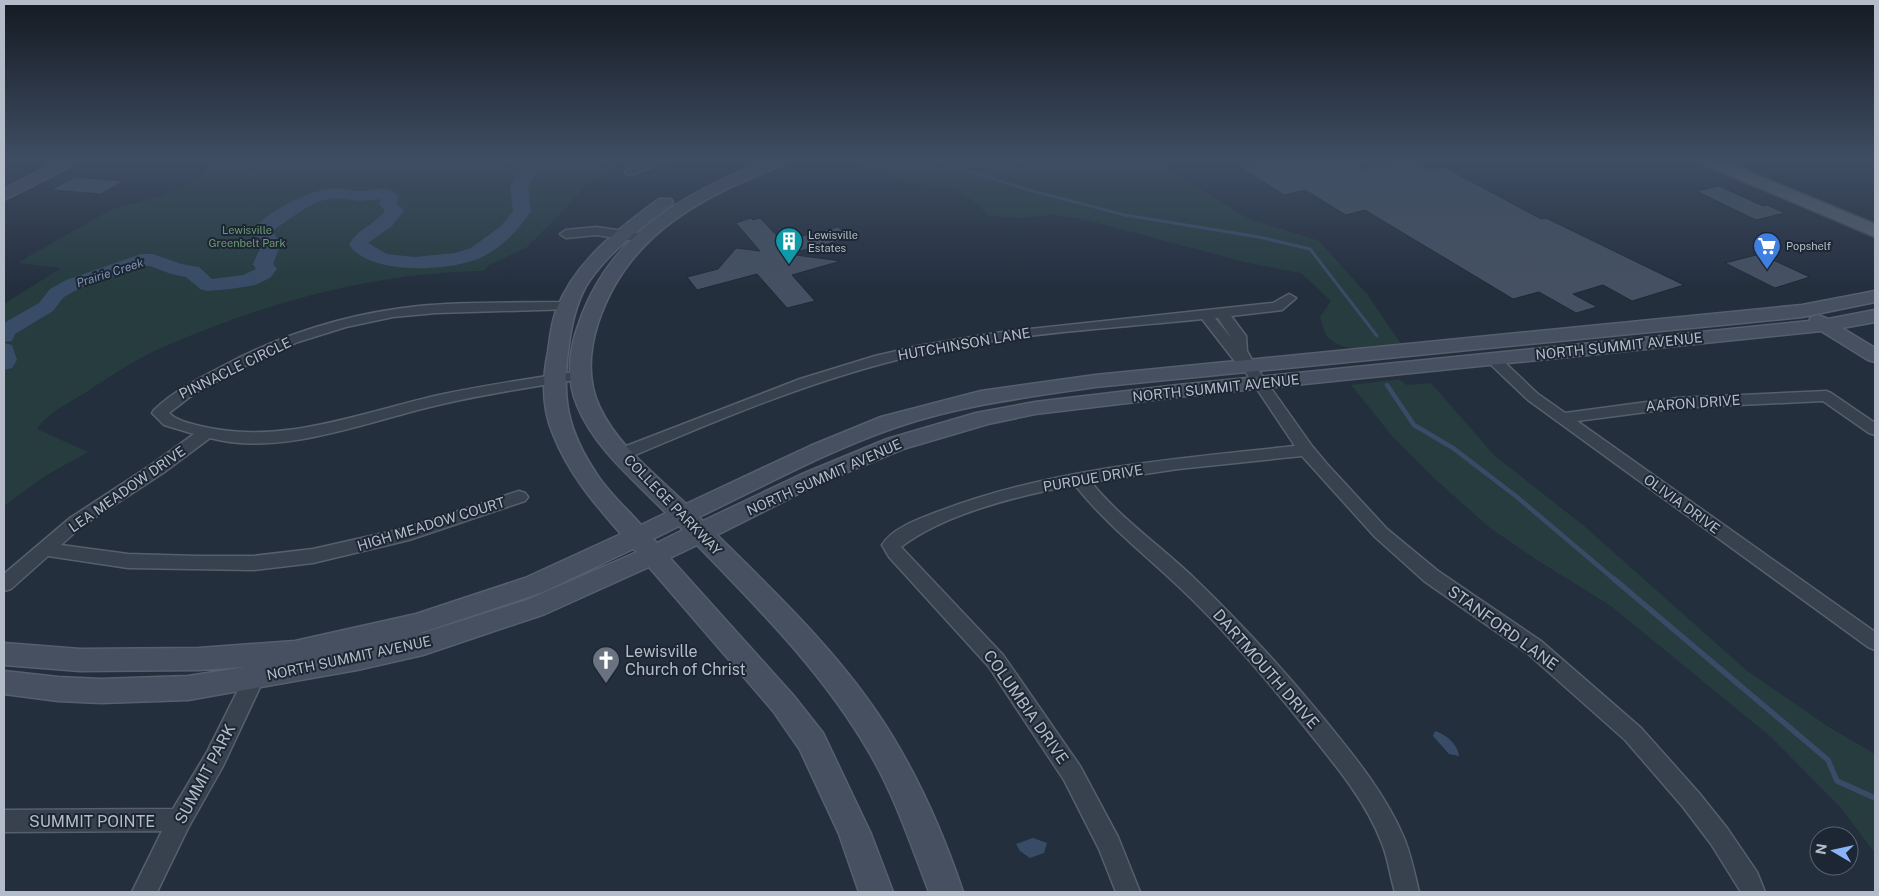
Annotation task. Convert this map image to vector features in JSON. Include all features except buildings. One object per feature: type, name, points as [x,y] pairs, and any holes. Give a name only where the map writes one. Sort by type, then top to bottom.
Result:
[{"type":"main road","points":[[667,202],[623,234],[588,273],[567,306],[553,379],[556,414],[572,454],[591,484],[783,703],[812,742],[855,834],[876,892]]},
{"type":"main road","name":"COLLEGE PARKWAY","points":[[691,202],[664,219],[615,269],[596,305],[584,336],[581,375],[583,394],[600,428],[622,454],[763,597],[829,670],[880,743],[915,812],[946,892]]},
{"type":"main road","points":[[1807,202],[1875,230]]},
{"type":"main road","points":[[1833,202],[1875,219]]},
{"type":"main road","name":"NORTH SUMMIT AVENUE","points":[[1254,375],[1461,345],[1802,311],[1875,297]]},
{"type":"main road","points":[[1802,311],[1875,356]]},
{"type":"main road","name":"NORTH SUMMIT AVENUE","points":[[4,683],[58,689],[101,691],[188,688],[260,666],[402,649],[536,607],[645,546],[691,524],[818,450],[889,422],[980,397],[1095,381],[1254,375],[1494,360],[1824,325],[1875,316]]},
{"type":"main road","points":[[1461,345],[1494,360]]},
{"type":"main road","name":"NORTH SUMMIT AVENUE","points":[[4,654],[116,661],[199,659],[260,666]]},
{"type":"street","points":[[566,234],[596,231],[644,238]]},
{"type":"street","name":"HUTCHINSON LANE","points":[[622,454],[795,386],[842,370],[918,350],[1026,333],[1278,307],[1289,298]]},
{"type":"street","name":"PINNACLE CIRCLE","points":[[567,306],[419,310],[360,319],[294,339],[246,360],[174,398],[160,413],[164,420],[205,434],[257,437],[315,432],[415,405],[581,375]]},
{"type":"street","name":"STANFORD LANE","points":[[1222,313],[1239,336],[1240,351],[1254,375],[1306,450],[1381,533],[1431,576],[1534,647],[1633,734],[1720,836],[1748,880],[1753,892]]},
{"type":"street","name":"STANFORD LANE","points":[[1206,315],[1235,355],[1254,375]]},
{"type":"street","name":"OLIVIA DRIVE","points":[[1494,360],[1522,388],[1562,418],[1875,642]]},
{"type":"street","name":"AARON DRIVE","points":[[1562,418],[1677,403],[1826,396],[1875,430]]},
{"type":"street","name":"LEA MEADOW DRIVE","points":[[4,584],[97,507],[157,469],[205,434]]},
{"type":"street","name":"PURDUE DRIVE","points":[[891,545],[902,536],[935,519],[1011,493],[1080,478],[1306,450]]},
{"type":"street","name":"DARTMOUTH DRIVE","points":[[1080,478],[1102,506],[1185,581],[1234,630],[1284,686],[1349,766],[1370,794],[1392,840],[1407,892]]},
{"type":"street","name":"HIGH MEADOW COURT","points":[[45,549],[128,561],[253,563],[305,557],[372,544],[410,534],[519,497]]},
{"type":"street","name":"COLUMBIA DRIVE","points":[[891,545],[895,552],[996,661],[1024,701],[1072,772],[1110,845],[1128,892]]},
{"type":"street","name":"SUMMIT PARK","points":[[144,892],[180,820],[215,759],[260,666]]},
{"type":"street","name":"SUMMIT POINTE","points":[[4,821],[180,820]]},
{"type":"green space","name":"Lewisville Greenbelt Park","points":[[139,202],[571,202],[526,248],[489,265],[484,271],[401,277],[318,294],[237,318],[197,333],[141,358],[47,417],[37,429],[88,452],[45,476],[4,506],[4,304],[61,268],[17,263],[112,209]]},
{"type":"green space","points":[[974,202],[1221,202],[1247,218],[1319,241],[1367,294],[1401,344],[1372,348],[1352,348],[1334,342],[1327,336],[1320,317],[1331,301],[1301,273],[1248,263],[1087,220],[1053,215],[1021,218],[988,216]]},
{"type":"green space","points":[[1399,379],[1407,385],[1431,383],[1494,455],[1584,526],[1746,670],[1827,726],[1875,754],[1875,853],[1859,832],[1859,826],[1855,826],[1841,808],[1771,737],[1611,606],[1490,528],[1436,480],[1393,437],[1351,385]]},
{"type":"water","points":[[1435,731],[1443,734],[1450,740],[1456,747],[1459,756],[1449,754],[1433,736]]},
{"type":"water","points":[[1033,838],[1047,843],[1044,853],[1030,858],[1020,851],[1016,844]]},
{"type":"waterway","name":"Prairie Creek","points":[[4,336],[6,331],[46,307],[57,293],[73,284],[141,260],[153,260],[178,270],[192,271],[207,285],[240,282],[256,278],[267,269],[263,264],[272,243],[262,233],[263,229],[303,202]]},
{"type":"waterway","name":"Prairie Creek","points":[[389,202],[388,204],[395,211],[386,222],[361,239],[358,245],[382,259],[414,263],[458,259],[478,252],[508,230],[522,211],[521,202]]},
{"type":"waterway","points":[[1074,202],[1125,215],[1259,237],[1310,249],[1377,336]]},
{"type":"waterway","name":"Prairie Creek","points":[[4,350],[6,360],[4,363]]},
{"type":"waterway","points":[[1387,385],[1414,425],[1453,448],[1517,497],[1615,580]]},
{"type":"waterway","points":[[1614,579],[1828,760],[1837,781],[1875,798]]},
{"type":"place","name":"Lewisville Estates","points":[[789,265]]},
{"type":"place","name":"Popshelf","points":[[1767,270]]},
{"type":"place","name":"Lewisville Church of Christ","points":[[606,684]]}]
